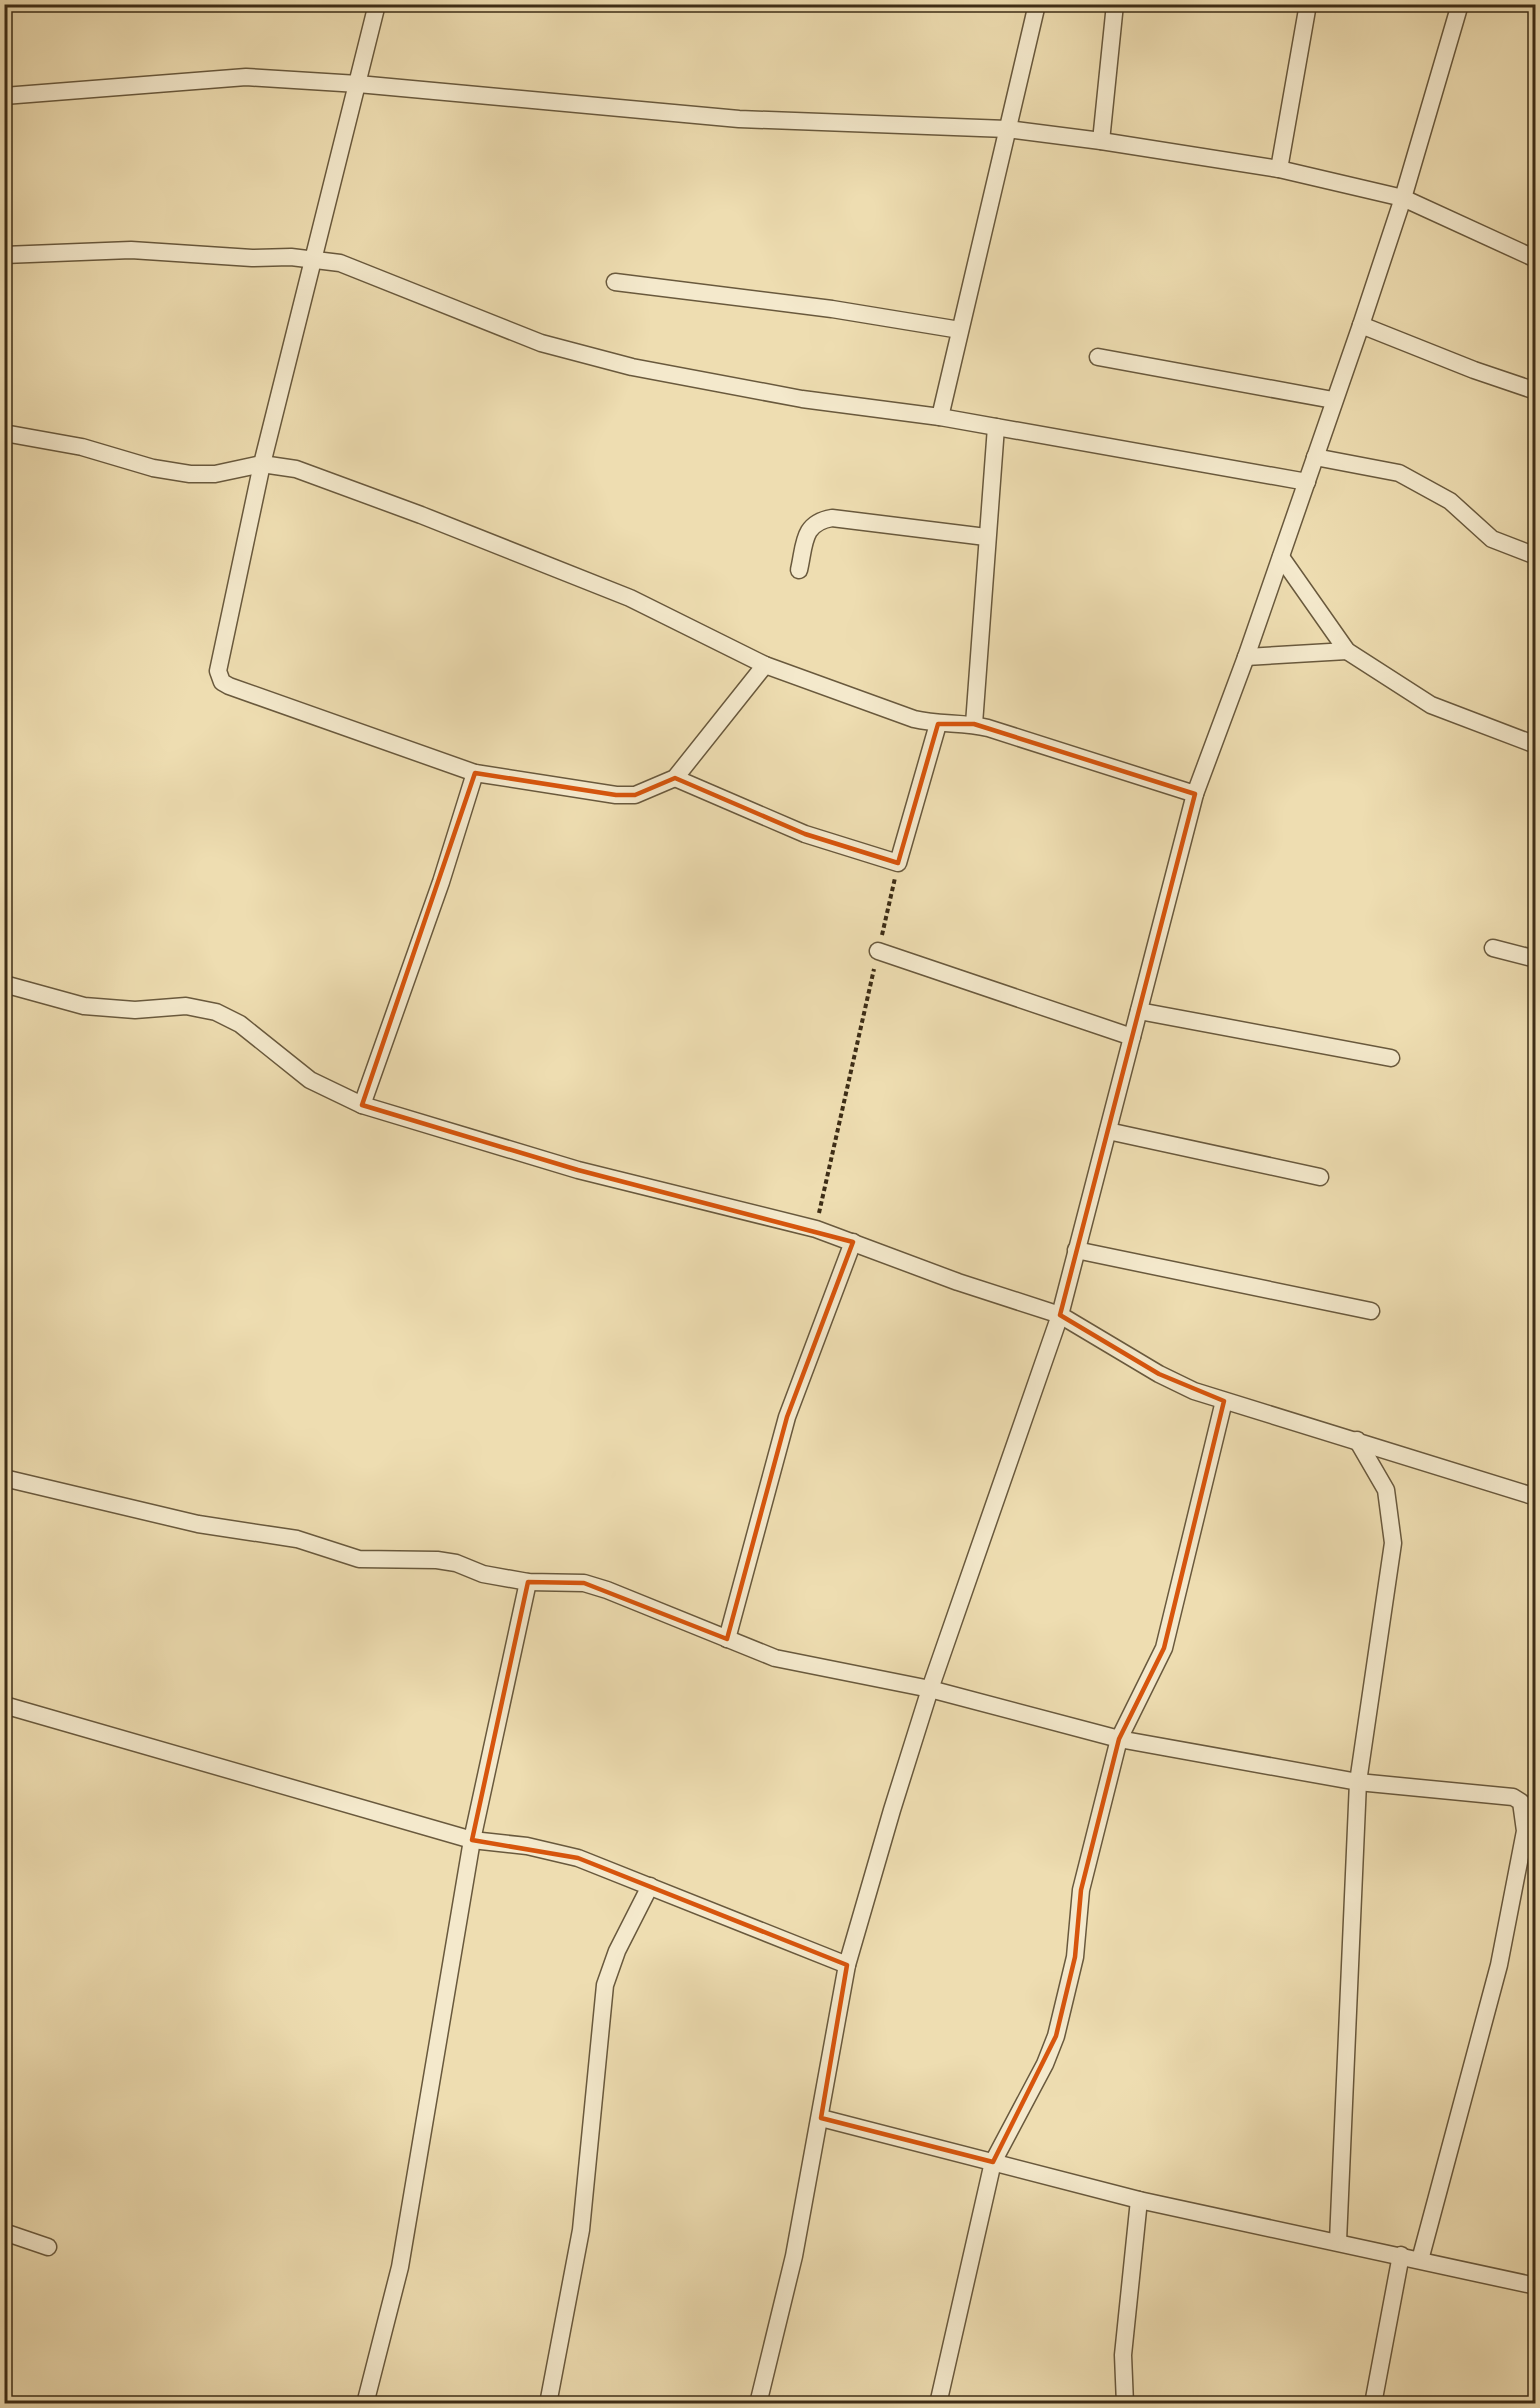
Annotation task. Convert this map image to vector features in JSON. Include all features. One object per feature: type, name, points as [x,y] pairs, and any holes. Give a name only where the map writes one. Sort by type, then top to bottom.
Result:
[{"type":"street","points":[[377,4],[262,464],[218,671],[222,682],[475,773],[616,795],[634,795],[675,778],[765,665]]},
{"type":"street","points":[[940,417],[1037,4]]},
{"type":"street","points":[[1101,141],[1115,4]]},
{"type":"street","points":[[1279,169],[1308,4]]},
{"type":"street","points":[[758,2403],[794,2256],[821,2118],[847,1965],[930,1689],[1060,1315],[1195,794],[1246,657],[1361,325],[1403,198],[1460,4]]},
{"type":"street","points":[[4,96],[246,76],[716,117],[1007,129],[1101,141],[1279,169],[1403,198],[1536,259]]},
{"type":"street","points":[[4,255],[131,250],[252,258],[312,258],[339,263],[541,343],[632,367],[802,399],[940,417],[1307,482]]},
{"type":"street","points":[[615,282],[832,309],[960,330]]},
{"type":"street","points":[[1361,325],[1474,370],[1536,391]]},
{"type":"street","points":[[1098,357],[1334,400]]},
{"type":"street","points":[[974,724],[986,537],[996,427]]},
{"type":"street","points":[[4,434],[82,447],[153,468],[190,474],[214,474],[262,464],[296,469],[630,598],[765,665],[914,719],[938,724],[974,724],[1195,794]]},
{"type":"street","points":[[1315,457],[1399,473],[1450,501],[1492,539],[1536,556]]},
{"type":"street","points":[[799,570],[807,532],[821,519],[832,518],[986,537]]},
{"type":"street","points":[[1281,557],[1347,651],[1431,705],[1536,745]]},
{"type":"street","points":[[1246,657],[1347,651]]},
{"type":"street","points":[[675,778],[805,834],[898,863],[938,724]]},
{"type":"street","points":[[362,1105],[441,882],[475,773]]},
{"type":"street","points":[[1493,948],[1536,959]]},
{"type":"street","points":[[878,951],[1132,1037]]},
{"type":"street","points":[[4,984],[84,1006],[135,1010],[186,1006],[216,1012],[240,1024],[310,1080],[362,1105],[578,1170],[816,1229],[958,1282],[1060,1315],[1159,1374],[1224,1401],[1357,1440],[1536,1497]]},
{"type":"street","points":[[1139,1011],[1391,1058]]},
{"type":"street","points":[[1108,1131],[1320,1177]]},
{"type":"street","points":[[727,1639],[784,1425],[853,1242]]},
{"type":"street","points":[[1077,1250],[1371,1311]]},
{"type":"street","points":[[938,2403],[993,2162],[1045,2064],[1056,2036],[1075,1957],[1081,1890],[1119,1739],[1164,1648],[1224,1401]]},
{"type":"street","points":[[1338,2241],[1358,1782],[1393,1543],[1390,1503],[1386,1490],[1357,1440]]},
{"type":"street","points":[[4,1478],[198,1524],[297,1539],[359,1559],[437,1560],[456,1563],[483,1574],[528,1582],[584,1583],[775,1658],[930,1689],[1119,1739],[1358,1782],[1513,1797],[1521,1802],[1525,1831],[1499,1965],[1420,2260]]},
{"type":"street","points":[[365,2403],[400,2268],[472,1840],[528,1582]]},
{"type":"street","points":[[4,1704],[472,1840],[527,1846],[578,1858],[847,1965]]},
{"type":"street","points":[[548,2403],[581,2230],[605,1985],[617,1951],[650,1886]]},
{"type":"street","points":[[821,2118],[1139,2200],[1338,2241],[1536,2286]]},
{"type":"street","points":[[1125,2403],[1123,2355],[1139,2200]]},
{"type":"street","points":[[4,2232],[48,2247]]},
{"type":"street","points":[[1373,2403],[1401,2255]]},
{"type":"path","points":[[816,1229],[898,863]]},
{"type":"highlighted area","points":[[938,724],[974,724],[1195,794],[1060,1315],[1159,1374],[1224,1401],[1164,1648],[1119,1739],[1081,1890],[1075,1957],[1056,2036],[993,2162],[821,2118],[847,1965],[578,1858],[472,1840],[528,1582],[584,1583],[727,1639],[787,1417],[853,1242],[578,1170],[362,1105],[475,773],[616,795],[635,795],[675,778],[805,834],[898,863]]}]
